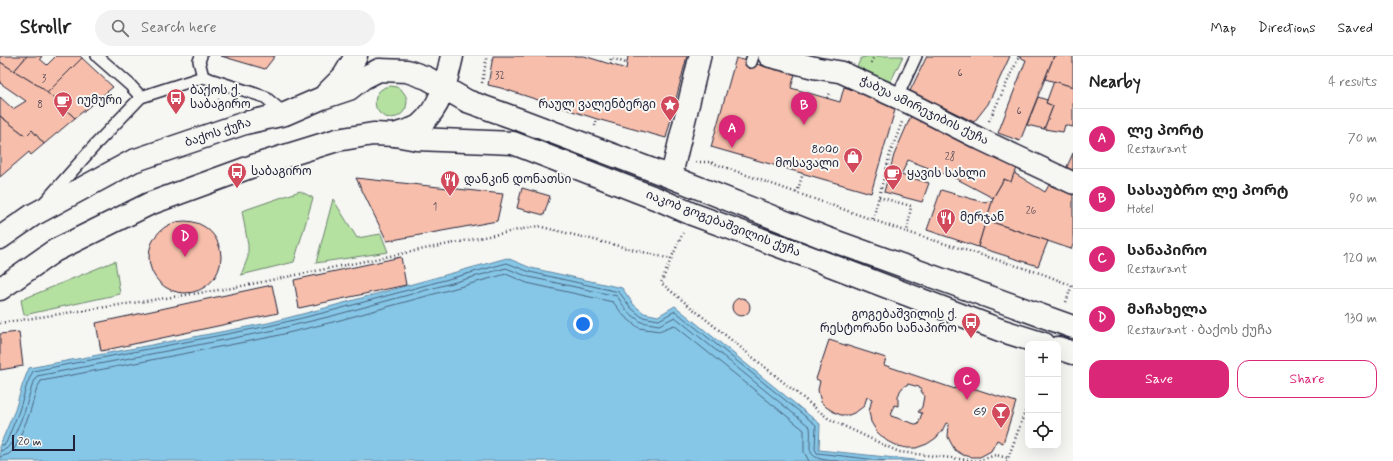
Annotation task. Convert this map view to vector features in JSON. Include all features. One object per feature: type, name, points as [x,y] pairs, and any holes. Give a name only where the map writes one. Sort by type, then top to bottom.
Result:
[{"type":"main road","points":[[322,98],[344,76],[356,56]]},
{"type":"main road","points":[[0,289],[54,251],[149,204],[253,166],[337,140],[373,134],[395,135],[418,126],[434,110],[445,89],[452,56]]},
{"type":"main road","name":"ბაქოს ქუჩა","points":[[0,238],[33,216],[133,161],[245,123],[285,114],[322,98],[349,89],[364,78],[379,70],[407,71],[427,78],[445,89]]},
{"type":"main road","name":"იაკობ გოგებაშვილის ქუჩა","points":[[445,89],[467,101],[523,121],[673,167],[829,239],[1073,326]]},
{"type":"main road","name":"იაკობ გოგებაშვილის ქუჩა","points":[[395,135],[417,139],[513,142],[692,214],[1000,330],[1035,341]]},
{"type":"main road","points":[[1061,349],[1073,353]]},
{"type":"street","points":[[673,167],[700,56]]},
{"type":"street","name":"ჭაბუა ამირეჯიბის ქუჩა","points":[[758,58],[845,64],[903,100],[980,139],[1073,183]]},
{"type":"lane","points":[[97,56],[130,85],[141,97]]},
{"type":"lane","points":[[201,56],[199,61],[203,77]]},
{"type":"lane","points":[[903,100],[916,56]]},
{"type":"lane","points":[[33,216],[96,144],[141,97],[203,77],[265,97],[285,114]]},
{"type":"path","points":[[482,86],[488,56]]},
{"type":"path","points":[[610,64],[612,57],[626,63]]},
{"type":"path","points":[[980,139],[1019,57]]},
{"type":"path","points":[[873,219],[903,100]]},
{"type":"path","points":[[673,167],[696,162],[710,162],[907,232],[1043,274],[1072,285],[1065,304]]},
{"type":"path","points":[[797,193],[803,174]]},
{"type":"path","points":[[879,197],[912,206],[907,232]]},
{"type":"path","points":[[0,323],[232,288],[538,226],[671,259]]},
{"type":"path","points":[[684,231],[661,283],[829,419],[899,452],[977,461],[996,455],[1007,459],[1025,412]]},
{"type":"green space","points":[[869,56],[903,56],[887,89],[861,77],[857,67],[861,58]]},
{"type":"green space","points":[[388,86],[394,86],[404,93],[407,102],[406,108],[400,115],[394,118],[388,118],[378,111],[375,105],[375,99],[382,89]]},
{"type":"green space","points":[[300,191],[313,198],[294,262],[241,275],[248,257],[248,245],[242,211]]},
{"type":"green space","points":[[333,199],[357,238],[381,234],[388,252],[316,263]]},
{"type":"green space","points":[[115,261],[120,294],[24,315],[21,300]]},
{"type":"water","points":[[507,258],[531,268],[622,288],[634,305],[644,313],[658,316],[675,306],[820,424],[819,450],[924,461],[0,461],[0,445],[15,410],[29,368],[268,323]]},
{"type":"building","points":[[0,56],[27,56],[14,71],[0,62]]},
{"type":"building","points":[[27,56],[42,56],[40,59],[47,65],[56,56],[80,56],[82,58],[47,93],[42,88],[14,71]]},
{"type":"building","points":[[221,56],[275,56],[265,69]]},
{"type":"building","points":[[493,56],[584,56],[626,69],[628,56],[687,56],[666,138],[597,119],[488,85]]},
{"type":"building","points":[[927,56],[1010,56],[988,104],[974,122],[910,91]]},
{"type":"building","points":[[1017,56],[1054,56],[1020,141],[998,133],[1026,60]]},
{"type":"building","points":[[1054,56],[1073,56],[1073,87],[1045,79]]},
{"type":"building","points":[[82,58],[113,87],[75,118],[47,93]]},
{"type":"building","points":[[736,58],[777,70],[780,62],[797,67],[791,88],[840,102],[844,87],[897,103],[871,193],[711,147]]},
{"type":"building","points":[[0,62],[42,88],[75,118],[44,144],[32,130],[26,136],[0,116],[0,97],[13,109],[26,101],[0,83]]},
{"type":"building","points":[[1054,81],[1073,87],[1073,127],[1065,125],[1063,132],[1044,129],[1053,106],[1046,103]]},
{"type":"building","points":[[1038,97],[1047,100],[1046,103],[1053,106],[1044,129],[1027,125]]},
{"type":"building","points":[[914,109],[1019,164],[1011,182],[1004,179],[993,198],[957,179],[908,160],[901,175],[929,183],[922,202],[884,192],[894,155]]},
{"type":"building","points":[[0,116],[26,136],[32,130],[44,144],[31,155],[29,152],[0,177]]},
{"type":"building","points":[[1073,153],[1073,172],[1066,169]]},
{"type":"building","points":[[1014,173],[1045,192],[1049,185],[1073,195],[1073,245],[1071,249],[986,220],[993,198],[1004,179],[1011,182]]},
{"type":"building","points":[[356,178],[503,194],[497,221],[387,241]]},
{"type":"building","points":[[522,188],[550,196],[544,215],[517,208]]},
{"type":"building","points":[[941,190],[986,203],[987,201],[992,202],[978,247],[927,230]]},
{"type":"building","points":[[986,220],[1048,241],[1038,266],[978,247]]},
{"type":"building","points":[[178,221],[192,221],[211,231],[221,250],[221,264],[211,283],[192,293],[178,293],[159,283],[149,264],[149,250],[159,231]]},
{"type":"building","points":[[401,257],[406,285],[299,308],[294,280]]},
{"type":"building","points":[[272,285],[278,313],[101,351],[96,323]]},
{"type":"building","points":[[737,298],[745,298],[750,303],[748,314],[745,316],[737,316],[732,311],[732,303]]},
{"type":"building","points":[[19,332],[23,366],[0,370],[0,334]]},
{"type":"building","points":[[829,340],[886,358],[884,365],[955,389],[957,383],[1016,402],[1003,443],[997,440],[991,451],[980,457],[972,457],[963,455],[955,450],[948,437],[949,424],[946,423],[936,438],[927,444],[916,448],[897,446],[887,441],[877,432],[871,422],[869,411],[872,399],[867,397],[864,406],[856,412],[849,415],[841,415],[826,407],[821,402],[818,390],[820,381],[816,379]],"holes":[[[908,384],[919,387],[924,396],[922,407],[918,412],[922,413],[918,425],[891,416],[894,405],[898,406],[898,397],[903,387]]]},
{"type":"place","name":"ბაქოს ქ. საბაგირო","points":[[176,115]]},
{"type":"place","name":"იუმური","points":[[63,118]]},
{"type":"place","name":"რაულ ვალენბერგი","points":[[670,122]]},
{"type":"place","name":"სასაუბრო ლე პორტ","points":[[804,125]]},
{"type":"place","name":"ლე პორტ","points":[[732,148]]},
{"type":"place","name":"8000 მოსავალი","points":[[853,174]]},
{"type":"place","name":"საბაგირო","points":[[237,189]]},
{"type":"place","name":"ყავის სახლი","points":[[893,191]]},
{"type":"place","name":"დანკინ დონათსი","points":[[450,197]]},
{"type":"place","name":"მერჯან","points":[[946,235]]},
{"type":"place","name":"მაჩახელა","points":[[185,257]]},
{"type":"place","name":"გოგებაშვილის ქ. რესტორანი სანაპირო","points":[[971,339]]},
{"type":"place","name":"სანაპირო","points":[[967,400]]},
{"type":"place","name":"G9","points":[[1001,429]]}]
